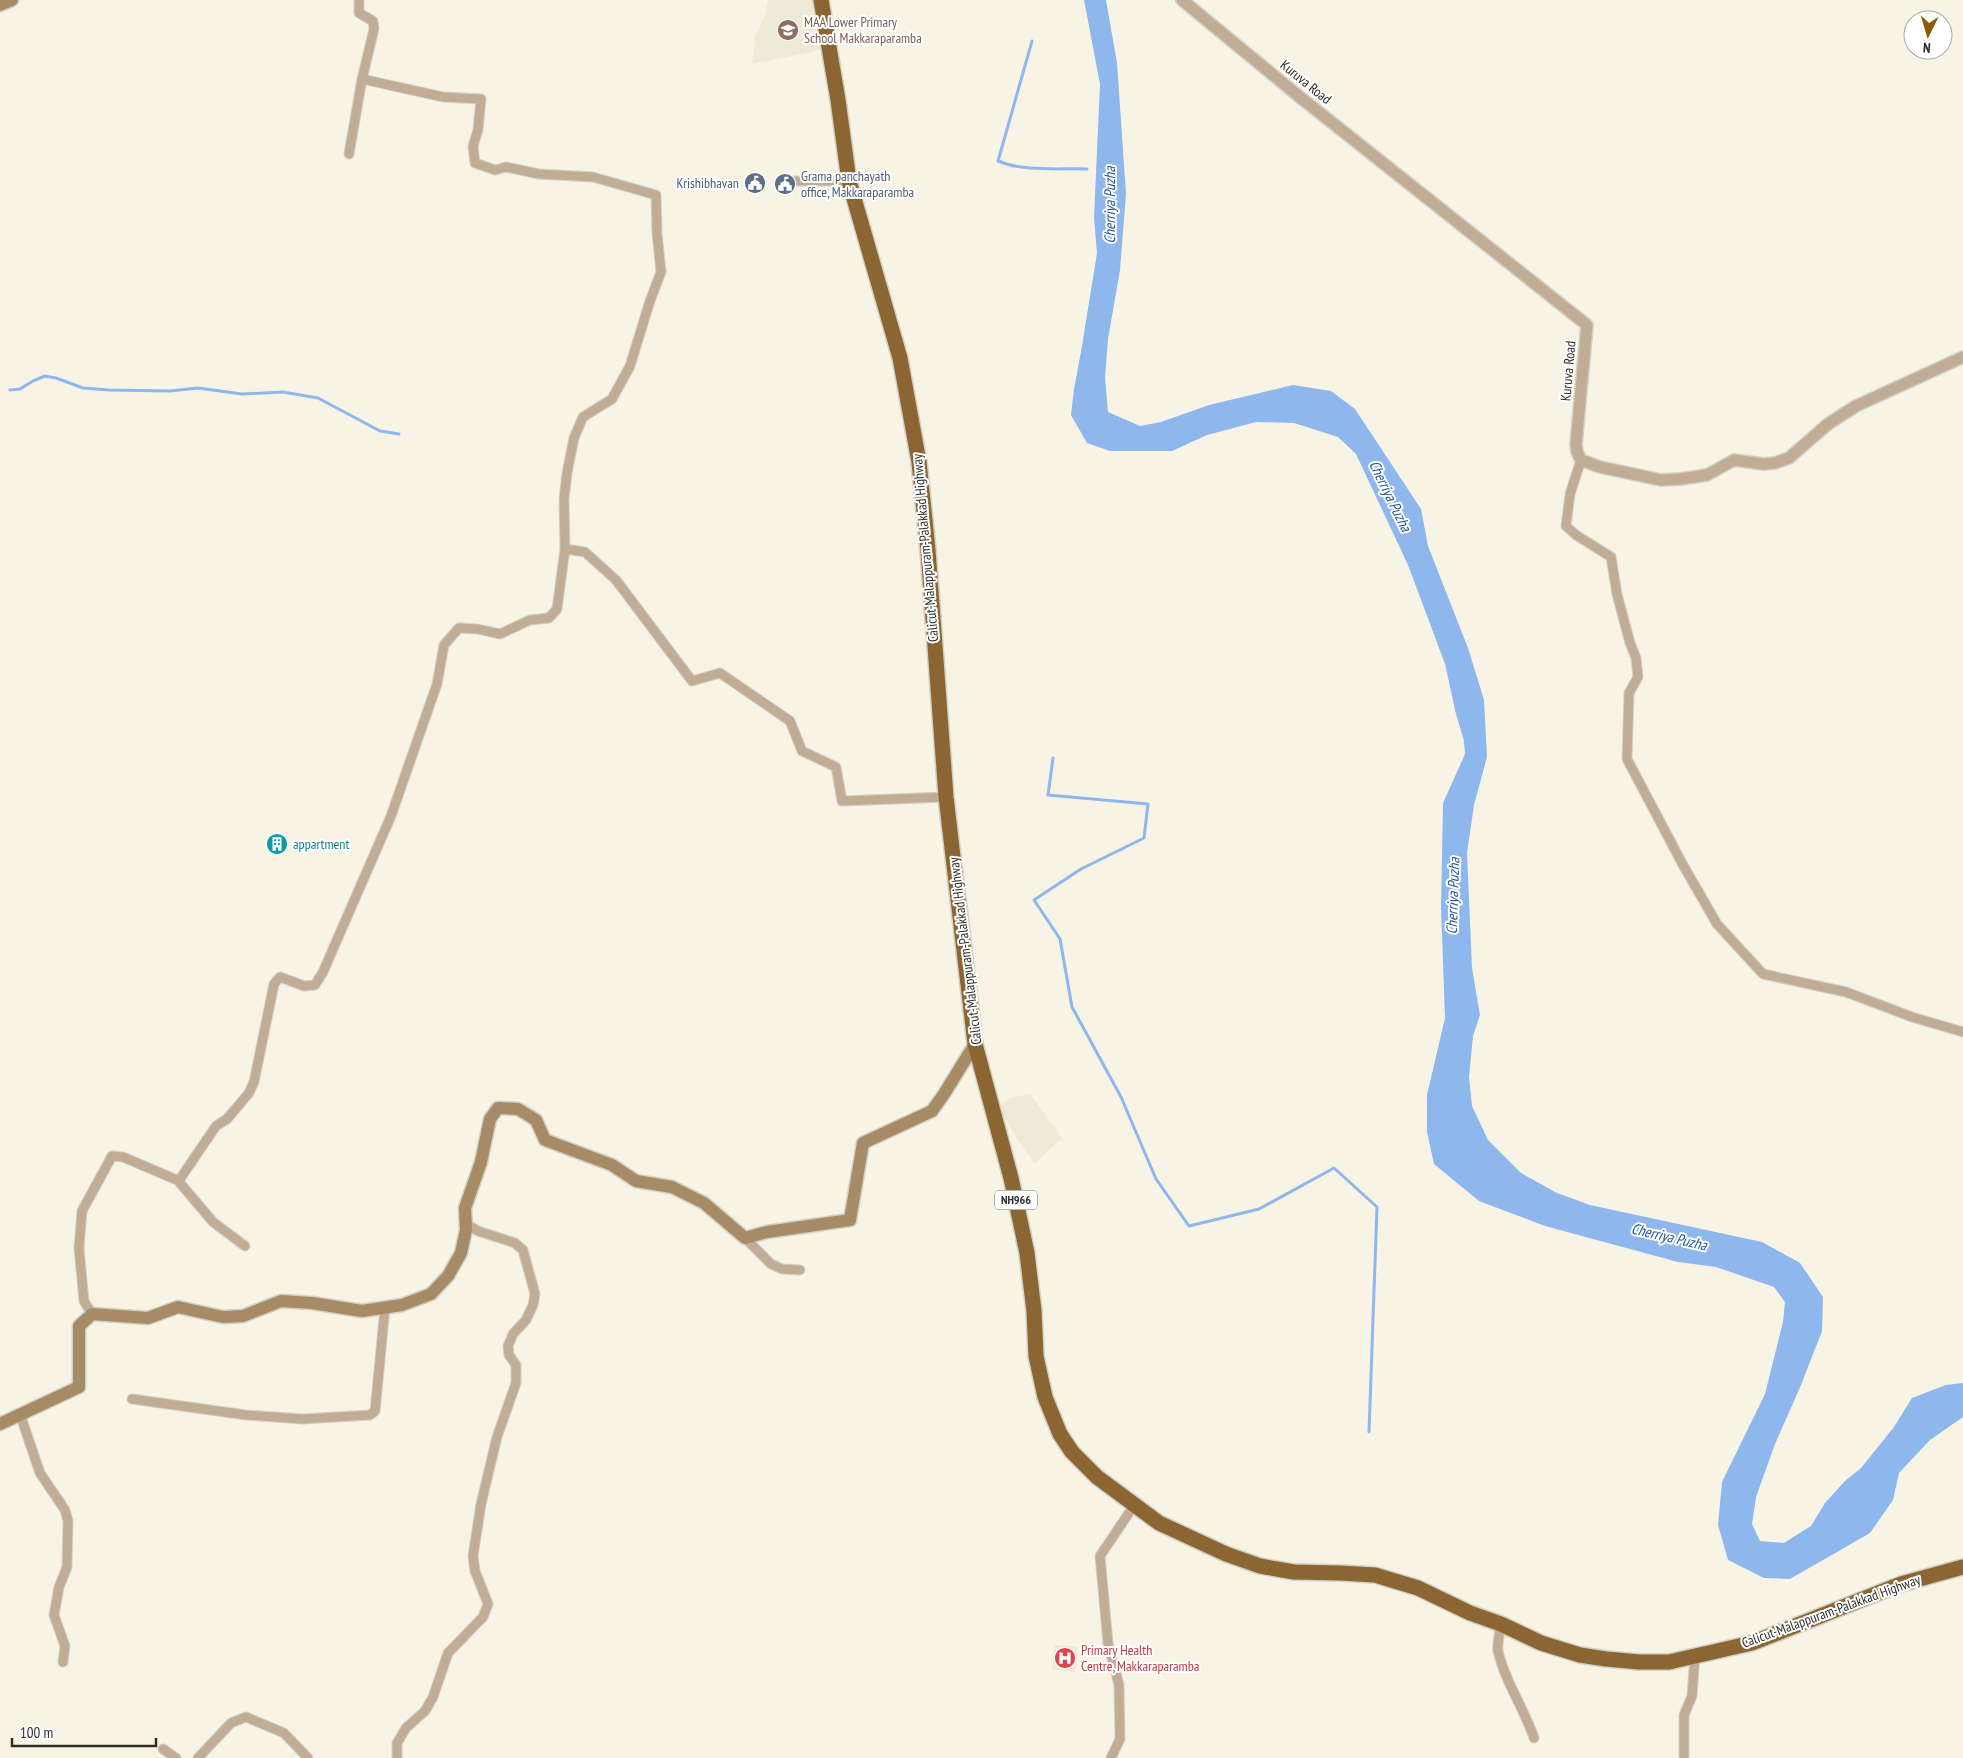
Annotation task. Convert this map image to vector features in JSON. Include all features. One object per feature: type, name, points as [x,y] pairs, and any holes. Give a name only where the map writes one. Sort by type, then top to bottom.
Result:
[{"type":"highway","name":"Calicut-Malappuram-Palakkad Highway","points":[[821,0],[838,100],[849,181],[900,358],[919,462],[928,550],[946,798],[975,1044],[1011,1178],[1028,1252],[1036,1356],[1045,1397],[1060,1434],[1072,1452],[1097,1477],[1160,1523],[1226,1554],[1260,1566],[1294,1572],[1340,1572],[1375,1575],[1418,1588],[1470,1613],[1501,1624],[1541,1643],[1580,1655],[1606,1660],[1669,1662],[1752,1643],[1901,1584],[1963,1567]]},
{"type":"main road","points":[[0,5],[12,0]]},
{"type":"main road","points":[[0,1424],[79,1387],[79,1326],[92,1314],[148,1318],[178,1307],[223,1317],[244,1316],[281,1301],[312,1303],[362,1311],[402,1305],[432,1294],[448,1276],[461,1253],[466,1230],[465,1208],[481,1162],[490,1119],[498,1108],[518,1109],[536,1120],[545,1140],[612,1165],[636,1180],[672,1187],[704,1202],[745,1238],[767,1232],[850,1220],[863,1143],[932,1111],[975,1044]]},
{"type":"street","points":[[349,154],[362,79],[374,29],[373,21],[359,13],[358,0]]},
{"type":"street","name":"Kuruva Road","points":[[1182,0],[1301,98],[1587,325],[1576,444],[1581,460]]},
{"type":"street","points":[[245,1246],[213,1222],[180,1183],[180,1179],[216,1126],[227,1119],[249,1093],[254,1082],[274,984],[280,977],[304,986],[314,985],[323,972],[391,816],[437,684],[444,644],[459,628],[478,629],[500,634],[530,620],[549,618],[557,609],[565,549],[564,499],[574,438],[583,417],[612,399],[630,366],[650,300],[661,272],[656,195],[593,177],[539,174],[506,167],[496,170],[475,163],[473,146],[478,130],[481,99],[444,97],[362,79]]},
{"type":"street","points":[[786,181],[849,181]]},
{"type":"street","points":[[1963,357],[1856,406],[1828,424],[1789,458],[1775,463],[1763,464],[1734,460],[1707,475],[1661,480],[1600,467],[1581,460],[1570,494],[1566,526],[1576,535],[1611,557],[1617,594],[1636,658],[1638,677],[1629,693],[1628,759],[1683,865],[1717,924],[1763,974],[1846,992],[1912,1017],[1963,1032]]},
{"type":"street","points":[[565,549],[585,552],[616,580],[692,681],[720,673],[790,721],[802,751],[836,767],[842,801],[946,798]]},
{"type":"street","points":[[92,1314],[84,1301],[79,1248],[82,1211],[112,1156],[123,1156],[177,1180],[180,1179]]},
{"type":"street","points":[[397,1758],[397,1743],[406,1728],[425,1711],[436,1690],[448,1653],[483,1617],[488,1604],[475,1571],[472,1556],[481,1504],[497,1436],[516,1382],[516,1365],[509,1355],[508,1346],[513,1334],[526,1320],[533,1305],[535,1294],[523,1250],[514,1243],[478,1231],[465,1223]]},
{"type":"street","points":[[745,1238],[771,1264],[782,1269],[800,1270]]},
{"type":"street","points":[[132,1399],[246,1415],[302,1419],[370,1414],[374,1412],[385,1308]]},
{"type":"street","points":[[20,1414],[40,1473],[65,1510],[68,1520],[67,1567],[59,1587],[54,1616],[65,1646],[63,1662]]},
{"type":"street","points":[[1112,1758],[1120,1739],[1119,1685],[1108,1643],[1100,1556],[1135,1504]]},
{"type":"street","points":[[1501,1624],[1498,1649],[1510,1684],[1534,1738]]},
{"type":"street","points":[[1684,1758],[1684,1715],[1692,1696],[1695,1655]]},
{"type":"street","points":[[198,1758],[231,1723],[246,1717],[284,1734],[308,1758]]},
{"type":"street","points":[[163,1749],[176,1758]]},
{"type":"shaded area","name":"MAA Lower Primary School Makkaraparamba","points":[[768,0],[812,0],[820,47],[817,51],[752,64],[755,37],[764,17]]},
{"type":"shaded area","points":[[1030,1094],[1062,1139],[1035,1164],[1010,1128],[999,1108],[1009,1098]]},
{"type":"shaded area","name":"Primary Health Centre, Makkaraparamba","points":[[1055,1645],[1078,1647],[1075,1672],[1052,1669]]},
{"type":"water","name":"Cherriya Puzha","points":[[1084,0],[1106,0],[1117,63],[1126,194],[1120,270],[1108,339],[1105,378],[1108,412],[1140,426],[1161,422],[1209,405],[1293,385],[1331,391],[1355,409],[1421,509],[1428,546],[1468,648],[1484,700],[1487,757],[1474,805],[1467,853],[1472,968],[1480,1015],[1473,1036],[1469,1077],[1472,1106],[1488,1140],[1521,1173],[1557,1193],[1590,1205],[1762,1242],[1800,1263],[1823,1297],[1822,1331],[1775,1444],[1756,1497],[1752,1524],[1760,1541],[1784,1543],[1811,1526],[1825,1503],[1845,1481],[1861,1468],[1894,1427],[1912,1398],[1946,1385],[1963,1383],[1963,1417],[1930,1440],[1899,1473],[1893,1500],[1870,1533],[1790,1579],[1764,1578],[1728,1560],[1718,1525],[1722,1482],[1765,1394],[1783,1322],[1785,1302],[1774,1287],[1716,1267],[1678,1262],[1545,1226],[1479,1201],[1434,1164],[1427,1132],[1427,1095],[1445,1018],[1441,907],[1443,803],[1465,754],[1464,741],[1445,664],[1408,565],[1356,454],[1338,437],[1294,423],[1256,422],[1207,435],[1172,451],[1110,451],[1087,443],[1071,415],[1097,253],[1094,218],[1100,84]]},
{"type":"waterway","points":[[1032,41],[998,161],[1030,168],[1087,169]]},
{"type":"waterway","points":[[10,390],[20,389],[45,376],[83,388],[109,390],[170,391],[198,388],[242,394],[283,392],[318,398],[380,431],[399,434]]},
{"type":"waterway","points":[[1053,758],[1048,795],[1148,804],[1144,838],[1081,869],[1034,900],[1060,939],[1072,1007],[1121,1097],[1156,1179],[1189,1226],[1259,1209],[1334,1168],[1377,1207],[1369,1432]]},
{"type":"place","name":"MAA Lower Primary School Makkaraparamba","points":[[788,30]]},
{"type":"place","name":"Krishibhavan","points":[[755,183]]},
{"type":"place","name":"Grama panchayath office, Makkaraparamba","points":[[785,184]]},
{"type":"place","name":"appartment","points":[[277,844]]},
{"type":"place","name":"Primary Health Centre, Makkaraparamba","points":[[1065,1658]]}]
